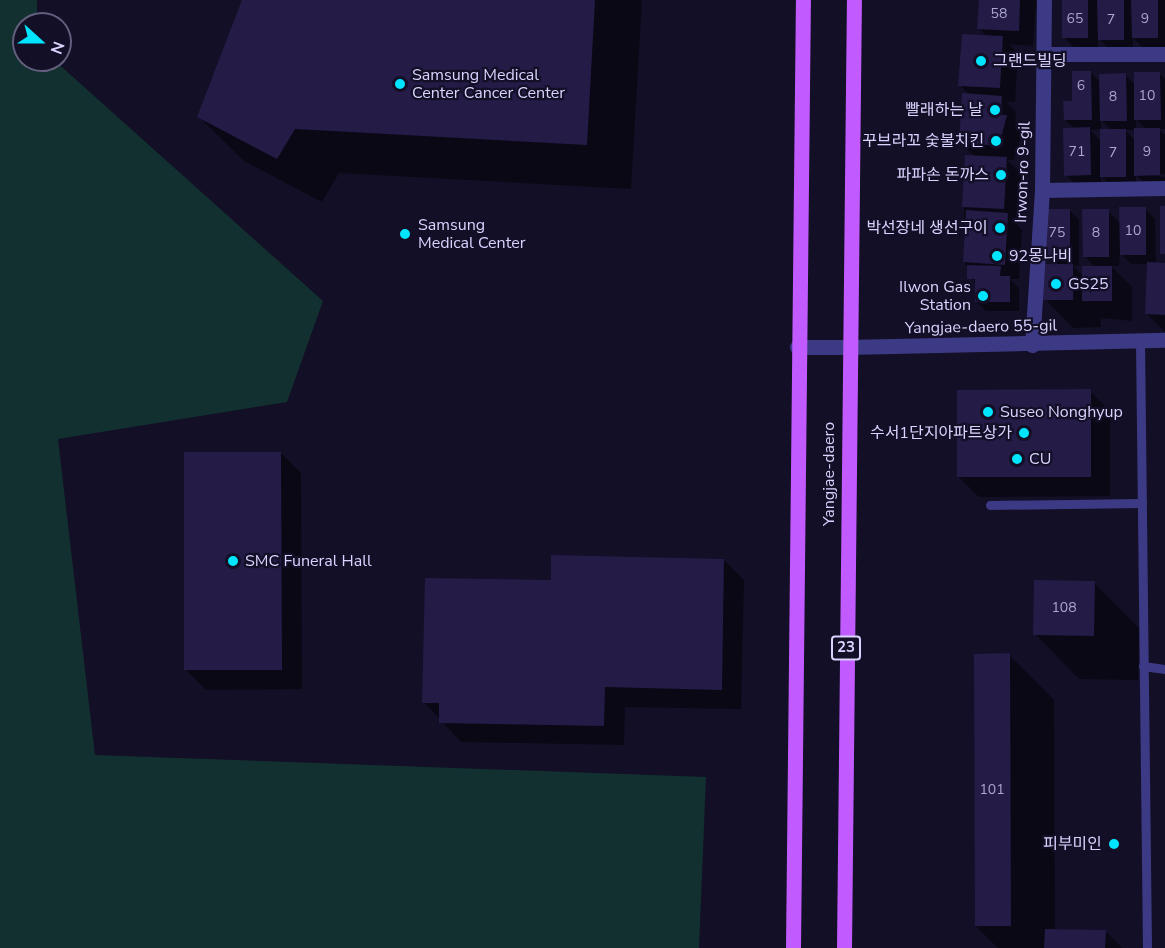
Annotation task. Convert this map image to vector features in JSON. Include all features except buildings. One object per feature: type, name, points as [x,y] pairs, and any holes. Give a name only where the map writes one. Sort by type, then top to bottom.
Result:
[{"type":"main road","name":"Yangjae-daero","points":[[793,948],[797,347],[803,0]]},
{"type":"main road","name":"Yangjae-daero","points":[[844,948],[848,347],[854,0]]},
{"type":"street","name":"Irwon-ro 9-gil","points":[[1032,345],[1042,190],[1044,0]]},
{"type":"street","points":[[1044,54],[1165,54]]},
{"type":"street","points":[[1042,190],[1165,188]]},
{"type":"street","name":"Yangjae-daero 55-gil","points":[[797,347],[1032,345],[1165,340]]},
{"type":"lane","points":[[1140,341],[1147,948]]},
{"type":"lane","points":[[990,504],[1142,503]]},
{"type":"lane","points":[[1143,666],[1165,669]]},
{"type":"green space","points":[[0,0],[37,0],[37,12],[12,12],[12,72],[67,72],[323,301],[287,402],[58,439],[95,755],[706,777],[699,948],[0,948]]},
{"type":"place","name":"그랜드빌딩","points":[[981,61]]},
{"type":"place","name":"Samsung Medical Center Cancer Center","points":[[400,84]]},
{"type":"place","name":"빨래하는 날","points":[[995,110]]},
{"type":"place","name":"꾸브라꼬 숯불치킨","points":[[996,141]]},
{"type":"place","name":"파파손 돈까스","points":[[1001,175]]},
{"type":"place","name":"박선장네 생선구이","points":[[1000,228]]},
{"type":"place","name":"Samsung Medical Center","points":[[405,234]]},
{"type":"place","name":"92몽나비","points":[[997,256]]},
{"type":"place","name":"GS25","points":[[1056,284]]},
{"type":"place","name":"Ilwon Gas Station","points":[[983,296]]},
{"type":"place","name":"Suseo Nonghyup","points":[[988,412]]},
{"type":"place","name":"수서1단지아파트상가","points":[[1024,433]]},
{"type":"place","name":"CU","points":[[1017,459]]},
{"type":"place","name":"SMC Funeral Hall","points":[[233,561]]},
{"type":"place","name":"피부미인","points":[[1114,844]]}]
